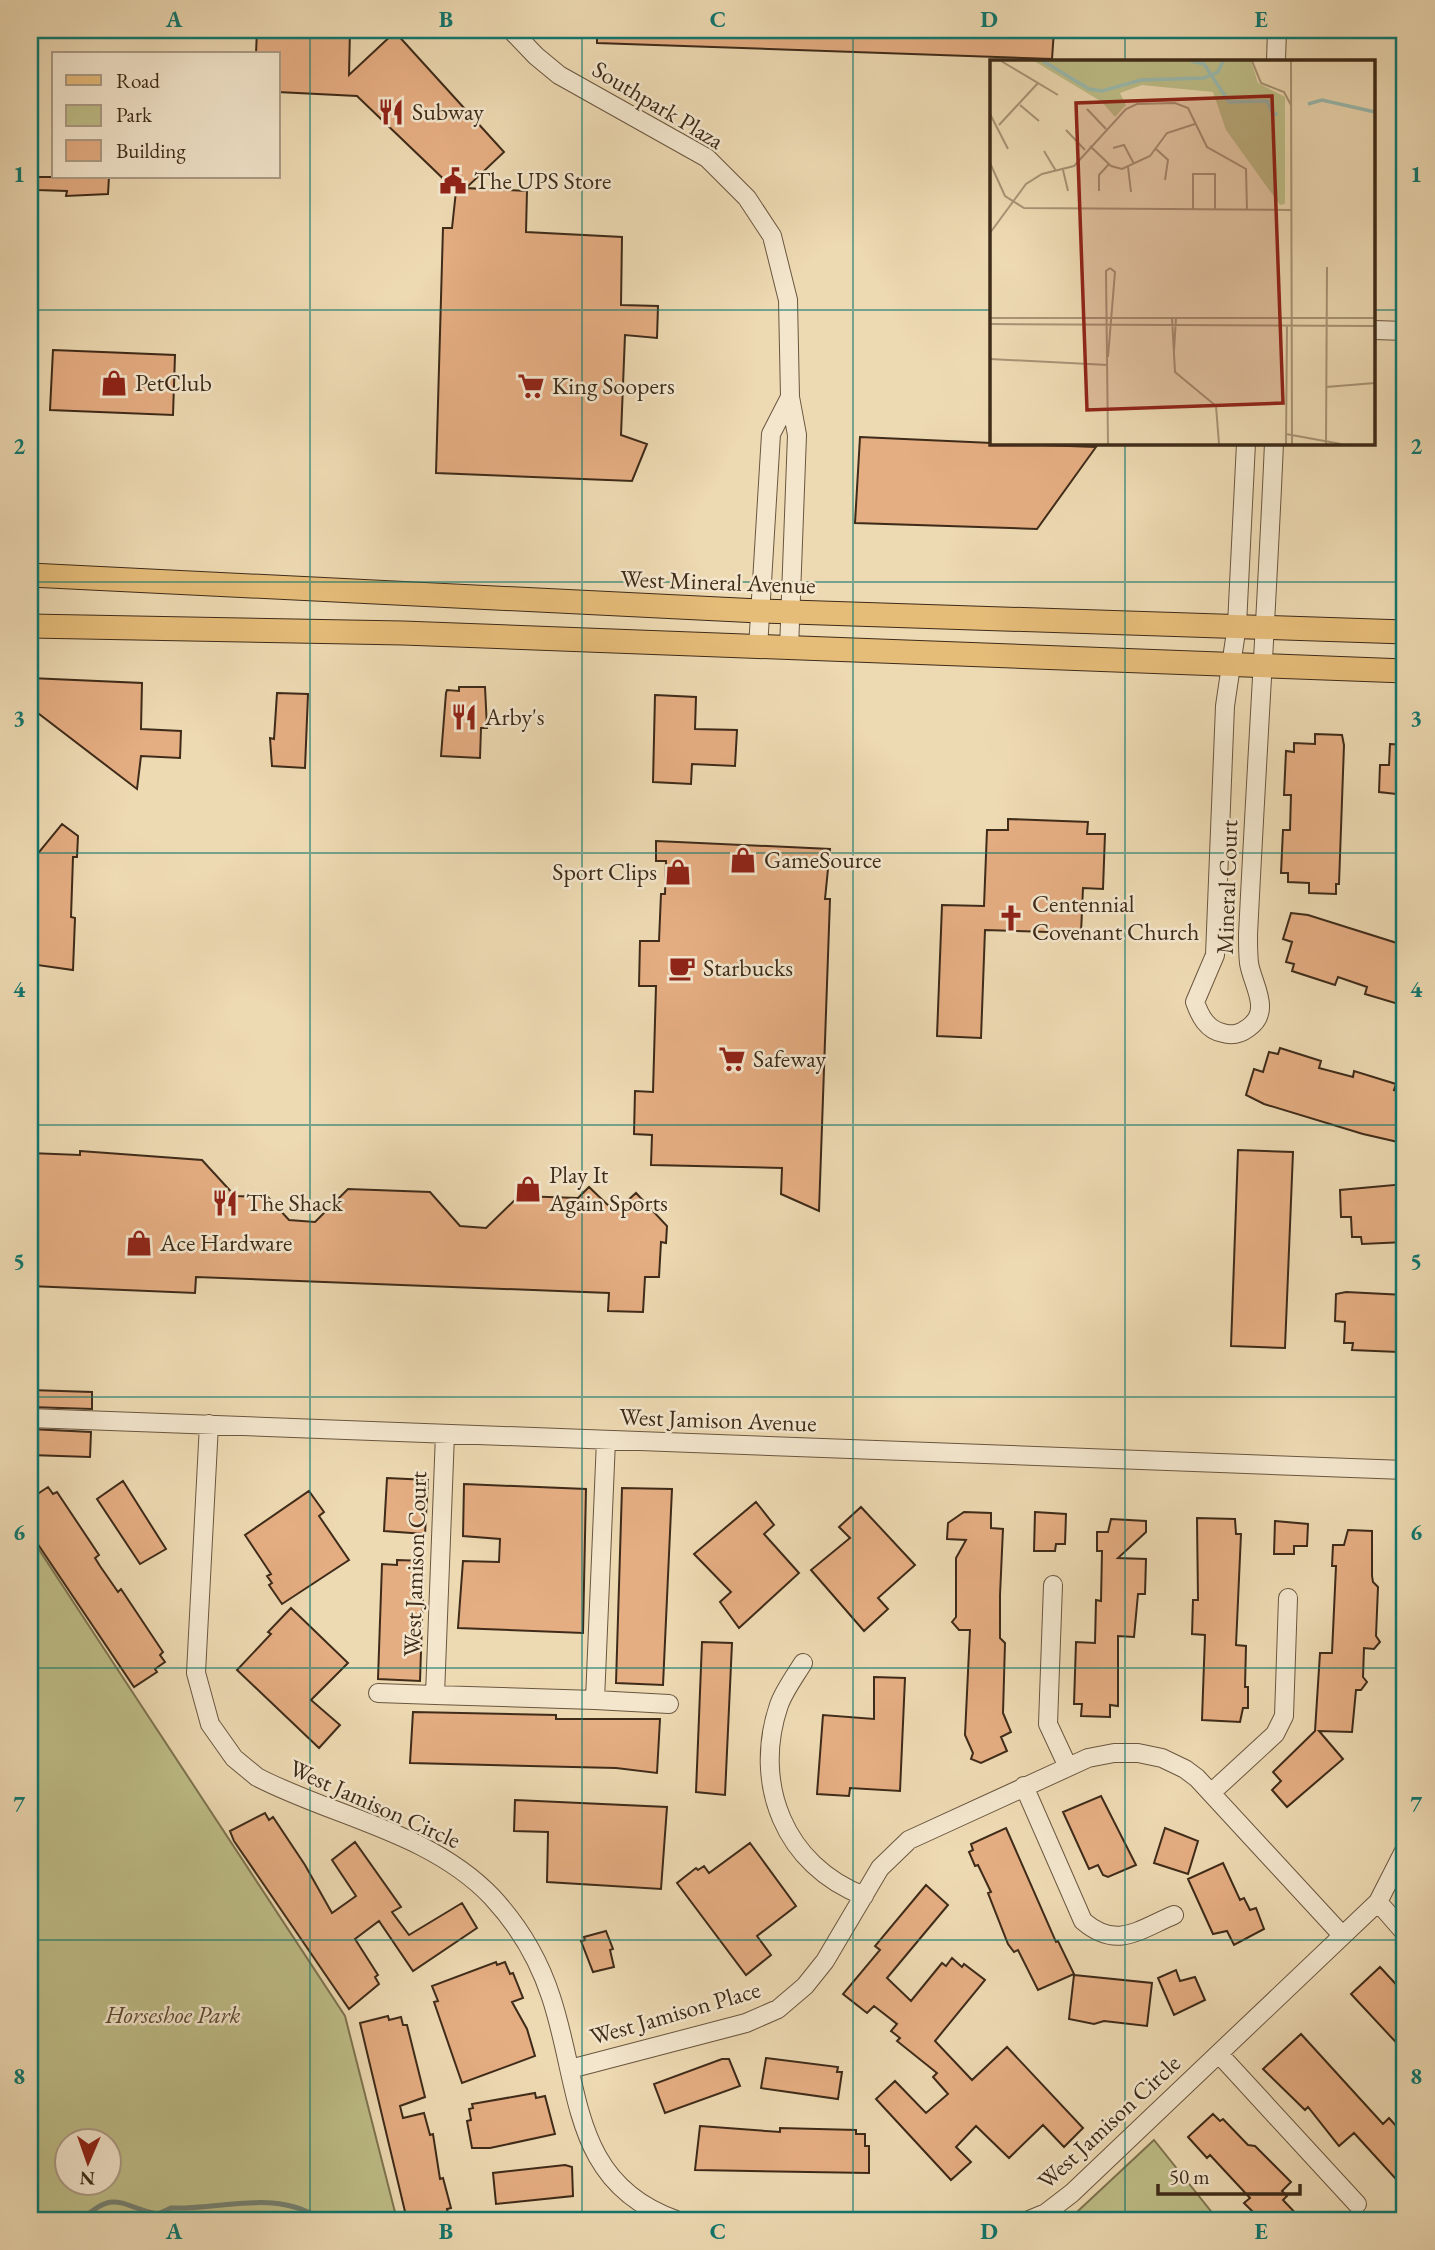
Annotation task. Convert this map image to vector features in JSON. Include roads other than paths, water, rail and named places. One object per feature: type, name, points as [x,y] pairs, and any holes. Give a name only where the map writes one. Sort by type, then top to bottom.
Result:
[{"type":"main road","points":[[30,559],[76,577]]},
{"type":"main road","name":"West Mineral Avenue","points":[[30,575],[759,611],[1405,632]]},
{"type":"main road","points":[[30,626],[122,630],[242,628],[1405,671]]},
{"type":"street","name":"Southpark Plaza","points":[[511,30],[536,57],[559,75],[707,158],[747,198],[772,236],[783,272],[790,323],[790,397],[797,435],[789,649]]},
{"type":"street","points":[[1276,60],[1277,30]]},
{"type":"street","points":[[1376,330],[1405,331]]},
{"type":"street","name":"Southpark Plaza","points":[[758,648],[771,434],[790,397]]},
{"type":"street","name":"Mineral Court","points":[[1246,444],[1237,625],[1225,706],[1215,955],[1195,1002],[1201,1019],[1217,1032],[1228,1035],[1241,1033],[1254,1024],[1259,1011],[1259,992],[1249,965],[1248,935],[1263,666]]},
{"type":"street","points":[[1263,666],[1274,444]]},
{"type":"street","name":"West Jamison Avenue","points":[[30,1418],[1405,1470]]},
{"type":"street","name":"West Jamison Circle","points":[[209,1424],[196,1673],[210,1724],[234,1758],[257,1777],[435,1853],[491,1896],[526,1941],[543,1973],[570,2069],[583,2128],[602,2166],[615,2183],[638,2203],[676,2220]]},
{"type":"street","name":"West Jamison Court","points":[[435,1695],[445,1434]]},
{"type":"street","points":[[595,1700],[606,1440]]},
{"type":"street","points":[[1053,1585],[1048,1724],[1068,1767]]},
{"type":"street","points":[[1211,1793],[1275,1734],[1284,1716],[1288,1598]]},
{"type":"street","points":[[803,1663],[780,1702],[775,1721],[770,1766],[775,1806],[792,1842],[808,1862],[826,1877],[864,1896]]},
{"type":"street","points":[[378,1693],[669,1704]]},
{"type":"street","name":"West Jamison Place","points":[[570,2069],[746,2023],[778,2009],[805,1986],[825,1961],[880,1868],[909,1840],[1024,1786],[1101,1755],[1138,1753],[1162,1758],[1185,1769],[1211,1793],[1342,1935]]},
{"type":"street","points":[[1024,1786],[1083,1921],[1096,1933],[1116,1938],[1174,1915]]},
{"type":"street","name":"West Jamison Circle","points":[[1029,2220],[1046,2213],[1072,2193],[1378,1902],[1405,1849]]},
{"type":"street","points":[[1378,1902],[1405,1933]]},
{"type":"street","name":"West Jamison Circle","points":[[1219,2054],[1357,2204]]},
{"type":"waterway","points":[[82,2220],[93,2210],[111,2202],[158,2214],[171,2208],[268,2203],[304,2210],[322,2220]]},
{"type":"waterway","points":[[30,2213],[51,2220]]},
{"type":"place","name":"Subway","points":[[391,112]]},
{"type":"place","name":"The UPS Store","points":[[453,181]]},
{"type":"place","name":"PetClub","points":[[114,383]]},
{"type":"place","name":"King Soopers","points":[[531,386]]},
{"type":"place","name":"Arby's","points":[[464,717]]},
{"type":"place","name":"GameSource","points":[[743,860]]},
{"type":"place","name":"Sport Clips","points":[[678,872]]},
{"type":"place","name":"Centennial Covenant Church","points":[[1011,918]]},
{"type":"place","name":"Starbucks","points":[[682,968]]},
{"type":"place","name":"Safeway","points":[[732,1059]]},
{"type":"place","name":"Play It Again Sports","points":[[528,1189]]},
{"type":"place","name":"The Shack","points":[[225,1203]]},
{"type":"place","name":"Ace Hardware","points":[[139,1243]]},
{"type":"park label","name":"Horseshoe Park","points":[[173,2015]]}]
